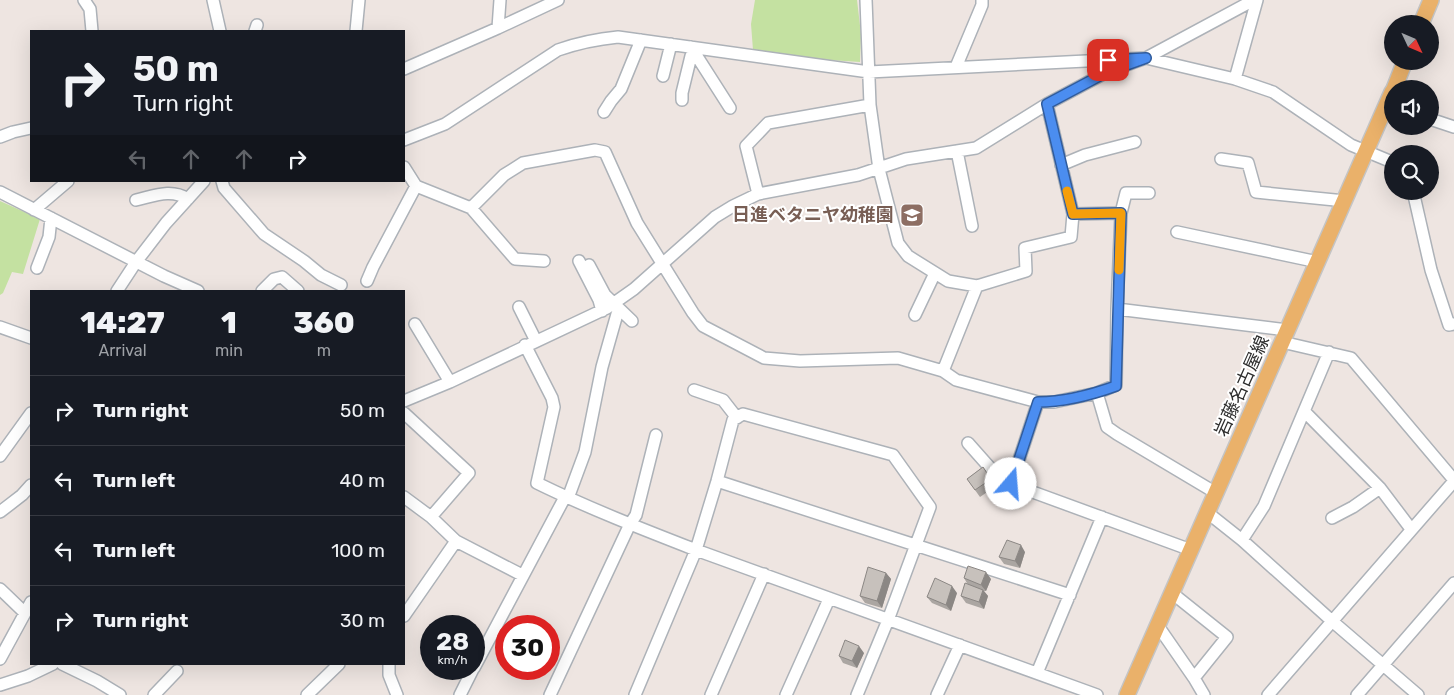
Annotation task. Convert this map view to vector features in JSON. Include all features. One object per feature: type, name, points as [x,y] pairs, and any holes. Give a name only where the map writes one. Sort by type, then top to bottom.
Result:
[{"type":"main road","points":[[1425,15],[1431,0]]},
{"type":"main road","name":"岩藤名古屋線","points":[[1127,695],[1345,200],[1384,118]]},
{"type":"street","points":[[84,0],[90,8],[92,30]]},
{"type":"street","points":[[213,0],[220,30]]},
{"type":"street","points":[[356,30],[359,0]]},
{"type":"street","points":[[498,28],[500,0]]},
{"type":"street","points":[[405,69],[558,0]]},
{"type":"street","points":[[866,0],[870,106],[879,169],[898,243],[908,256],[948,281],[977,286],[1026,271],[1025,248],[1071,237],[1073,214],[1047,104]]},
{"type":"street","points":[[956,67],[982,5],[982,0]]},
{"type":"street","points":[[405,401],[450,382],[602,310],[616,307],[715,217],[758,194],[858,175],[906,159],[976,148],[1047,104],[1107,72],[1146,58],[1255,0]]},
{"type":"street","points":[[1235,79],[1255,0]]},
{"type":"street","points":[[405,140],[445,124],[558,50],[576,43],[618,37],[671,44],[692,49],[869,72],[1146,58],[1235,79],[1274,92],[1351,146],[1384,158]]},
{"type":"street","points":[[604,112],[621,89],[641,40]]},
{"type":"street","points":[[663,76],[671,44]]},
{"type":"street","points":[[682,100],[692,49]]},
{"type":"street","points":[[692,49],[730,108]]},
{"type":"street","points":[[758,194],[746,146],[768,123],[870,106]]},
{"type":"street","points":[[1439,122],[1454,127]]},
{"type":"street","points":[[0,137],[30,128]]},
{"type":"street","points":[[1061,165],[1085,155],[1135,142]]},
{"type":"street","points":[[471,208],[504,175],[524,163],[595,150],[605,152],[637,224],[703,326],[764,358],[800,361],[898,358],[943,371],[956,380],[1038,402],[1054,402],[1097,393],[1116,386],[1121,213],[1126,193],[1149,194]]},
{"type":"street","points":[[957,151],[972,226]]},
{"type":"street","points":[[1221,159],[1248,163],[1256,192],[1345,200]]},
{"type":"street","points":[[405,169],[416,186],[471,208],[515,259],[544,262]]},
{"type":"street","points":[[50,182],[53,194]]},
{"type":"street","points":[[34,210],[67,182]]},
{"type":"street","points":[[118,290],[136,262],[166,223],[203,182]]},
{"type":"street","points":[[222,182],[224,188],[264,234],[322,275],[341,285]]},
{"type":"street","points":[[367,281],[416,186]]},
{"type":"street","points":[[0,192],[136,262],[196,290]]},
{"type":"street","points":[[136,200],[169,193],[180,194],[188,199]]},
{"type":"street","points":[[1415,200],[1439,297],[1449,325],[1454,324]]},
{"type":"street","points":[[1073,214],[1121,213]]},
{"type":"street","points":[[37,268],[49,237],[51,218]]},
{"type":"street","points":[[1177,232],[1318,262]]},
{"type":"street","points":[[602,310],[584,263],[605,295],[632,321]]},
{"type":"street","points":[[915,315],[935,273]]},
{"type":"street","points":[[263,290],[274,279],[282,277],[297,290]]},
{"type":"street","points":[[943,371],[977,286]]},
{"type":"street","points":[[519,307],[554,407],[536,483],[566,498],[696,550],[1097,695]]},
{"type":"street","points":[[485,647],[522,575],[566,498],[585,452],[602,367],[617,314],[616,307]]},
{"type":"street","points":[[1117,309],[1285,336],[1351,358],[1454,480],[1268,695]]},
{"type":"street","points":[[415,324],[450,382]]},
{"type":"street","points":[[0,327],[30,338]]},
{"type":"street","points":[[1242,540],[1264,506],[1329,352]]},
{"type":"street","points":[[694,390],[723,400],[737,418]]},
{"type":"street","points":[[1097,393],[1107,427],[1216,493]]},
{"type":"street","points":[[1011,484],[1038,402]]},
{"type":"street","points":[[1305,412],[1380,488],[1412,529]]},
{"type":"street","points":[[0,456],[30,414]]},
{"type":"street","points":[[405,414],[469,472],[430,517]]},
{"type":"street","points":[[635,695],[696,550],[733,420],[743,414],[893,455],[930,507],[888,620],[857,695]]},
{"type":"street","points":[[550,695],[636,514],[656,435]]},
{"type":"street","points":[[968,443],[999,478],[1011,484],[1191,550]]},
{"type":"street","points":[[717,481],[1070,595]]},
{"type":"street","points":[[0,512],[22,495],[30,486]]},
{"type":"street","points":[[1332,518],[1353,508],[1380,488]]},
{"type":"street","points":[[405,498],[456,541],[522,575]]},
{"type":"street","points":[[1208,513],[1242,540],[1418,695]]},
{"type":"street","points":[[1037,673],[1102,517]]},
{"type":"street","points":[[405,615],[456,541]]},
{"type":"street","points":[[711,695],[764,574]]},
{"type":"street","points":[[1357,695],[1454,583]]},
{"type":"street","points":[[0,589],[25,613]]},
{"type":"street","points":[[1172,593],[1227,637],[1194,678]]},
{"type":"street","points":[[786,695],[829,599]]},
{"type":"street","points":[[0,659],[30,604]]},
{"type":"street","points":[[1158,626],[1204,695]]},
{"type":"street","points":[[937,695],[960,645]]},
{"type":"street","points":[[0,685],[28,676],[51,665]]},
{"type":"street","points":[[64,665],[98,681],[120,695]]},
{"type":"street","points":[[307,695],[337,665]]},
{"type":"street","points":[[389,665],[389,676],[396,695]]},
{"type":"street","points":[[154,695],[177,671]]},
{"type":"street","points":[[460,695],[468,680]]},
{"type":"green space","points":[[755,0],[857,0],[861,34],[860,62],[799,58],[753,50],[751,24]]},
{"type":"green space","points":[[0,201],[40,219],[23,274],[12,272],[3,293],[0,295]]},
{"type":"building","points":[[983,467],[991,479],[975,490],[967,479]]},
{"type":"building","points":[[1007,540],[1021,545],[1015,561],[999,557]]},
{"type":"building","points":[[968,566],[986,572],[981,585],[964,578]]},
{"type":"building","points":[[868,567],[886,573],[877,601],[860,596]]},
{"type":"building","points":[[935,578],[952,586],[946,605],[927,597]]},
{"type":"building","points":[[965,583],[983,590],[979,602],[961,596]]},
{"type":"building","points":[[845,640],[859,646],[852,661],[839,656]]},
{"type":"slow traffic","points":[[1067,191],[1073,214],[1121,213],[1119,270]]},
{"type":"place","name":"日進ベタニヤ幼稚園","points":[[912,215]]},
{"type":"route","points":[[1011,484],[1038,402],[1054,402],[1097,393],[1116,386],[1121,213],[1073,214],[1047,104],[1107,72],[1146,58],[1108,60]]}]
